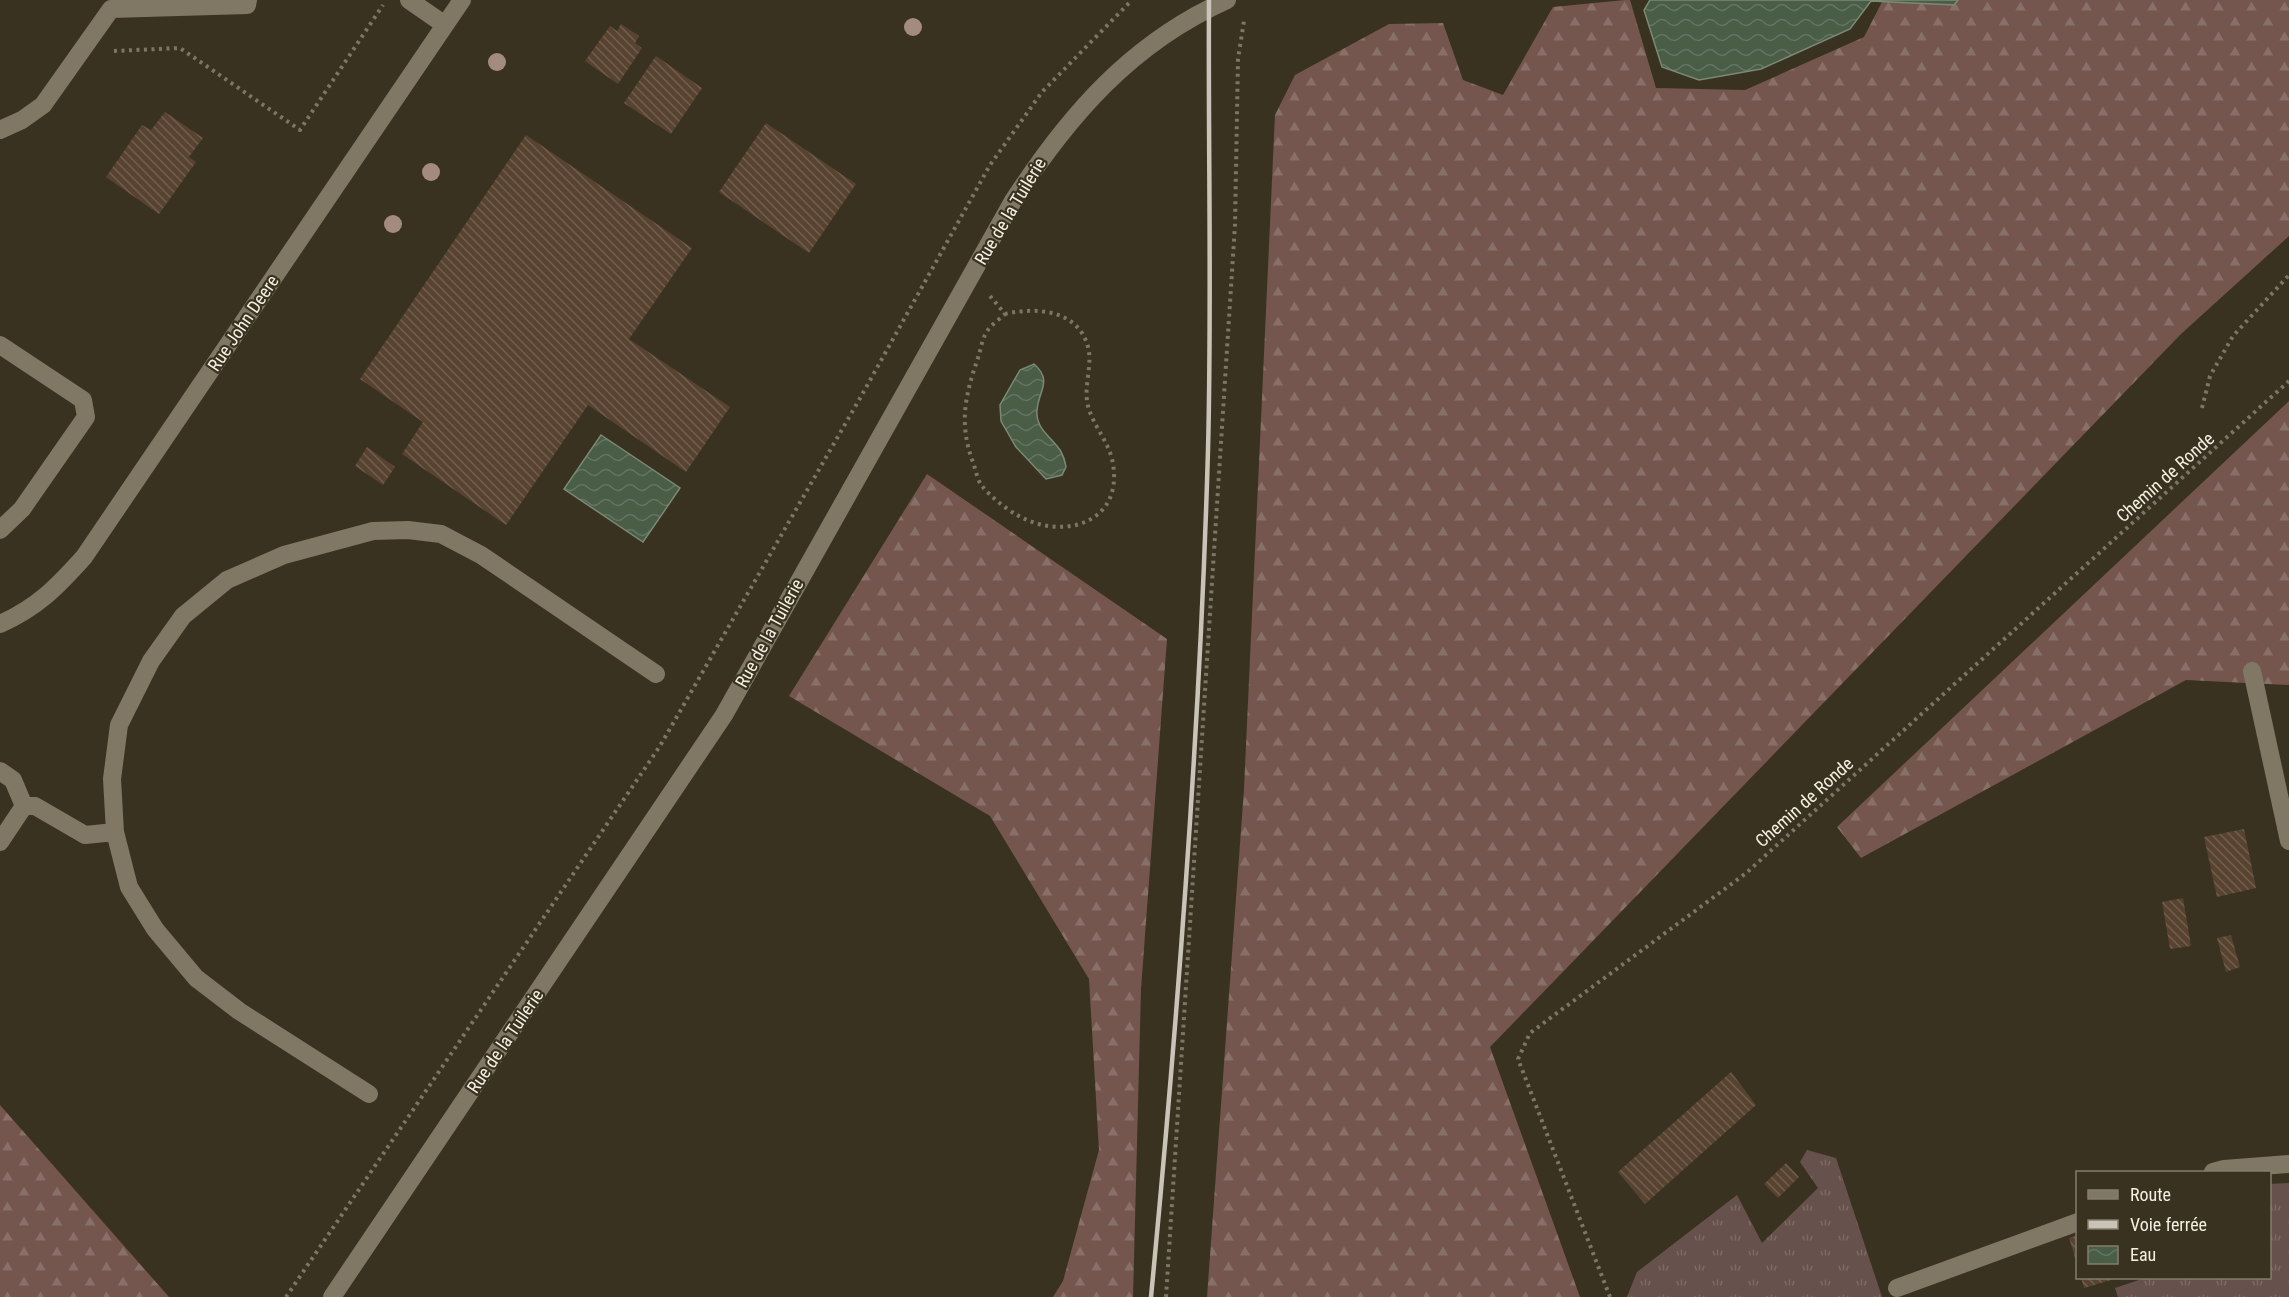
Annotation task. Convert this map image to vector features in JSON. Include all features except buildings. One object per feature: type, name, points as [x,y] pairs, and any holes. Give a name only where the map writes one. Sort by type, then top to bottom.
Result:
[{"type":"street","points":[[0,130],[21,120],[43,105],[111,9],[247,4],[248,0]]},
{"type":"street","points":[[409,0],[445,25]]},
{"type":"street","name":"Rue John Deere","points":[[0,624],[27,612],[58,586],[84,556],[462,0]]},
{"type":"street","name":"Rue de la Tuilerie","points":[[332,1297],[724,715],[1013,201],[1042,156],[1081,108],[1132,58],[1164,34],[1227,0]]},
{"type":"street","points":[[0,345],[83,400],[86,417],[22,509],[0,531]]},
{"type":"street","points":[[369,1094],[239,1011],[196,978],[155,929],[129,887],[116,831],[112,779],[119,725],[151,661],[183,616],[226,580],[284,555],[373,531],[408,530],[441,534],[481,555],[656,674]]},
{"type":"street","points":[[2252,671],[2289,841]]},
{"type":"street","points":[[0,771],[13,780],[24,807]]},
{"type":"street","points":[[24,807],[35,806],[85,835],[116,831]]},
{"type":"street","points":[[0,842],[24,807]]},
{"type":"street","points":[[2218,1171],[2289,1164]]},
{"type":"street","points":[[1897,1288],[2076,1223]]},
{"type":"path","name":"Rue de la Tuilerie","points":[[286,1297],[660,746],[859,400],[990,165],[1042,92],[1132,0]]},
{"type":"path","points":[[113,51],[180,48],[300,130],[385,2]]},
{"type":"path","points":[[1166,1297],[1235,225],[1238,59],[1246,12]]},
{"type":"path","points":[[972,274],[1005,314]]},
{"type":"path","points":[[2202,408],[2210,376],[2233,336],[2289,275]]},
{"type":"path","points":[[1029,309],[1059,314],[1077,327],[1089,347],[1086,398],[1090,415],[1113,462],[1113,486],[1106,504],[1083,524],[1062,529],[1043,527],[1017,515],[981,486],[969,453],[963,425],[966,393],[987,331],[1005,314],[1029,309]]},
{"type":"path","name":"Chemin de Ronde","points":[[1610,1297],[1518,1059],[1530,1033],[1744,873],[2289,381]]},
{"type":"green space","points":[[1630,0],[1656,88],[1745,90],[1864,37],[1883,0],[2289,0],[2289,236],[2181,334],[1490,1047],[1580,1297],[1207,1297],[1244,789],[1275,115],[1295,75],[1389,24],[1443,23],[1463,80],[1503,95],[1553,7]]},
{"type":"green space","points":[[2289,401],[2289,685],[2186,680],[1861,858],[1837,827]]},
{"type":"green space","points":[[927,474],[1167,639],[1141,989],[1133,1297],[1053,1297],[1063,1281],[1099,1150],[1089,979],[990,816],[789,696]]},
{"type":"green space","points":[[0,1105],[169,1297],[0,1297]]},
{"type":"green space","points":[[1807,1150],[1836,1158],[1882,1297],[1627,1297],[1637,1272],[1737,1195],[1762,1243],[1818,1188],[1800,1162]]},
{"type":"green space","points":[[2289,1183],[2289,1297],[2118,1297],[2115,1288],[2142,1279],[2271,1279],[2271,1184]]},
{"type":"water","points":[[1650,0],[1958,0],[1954,5],[1871,1],[1850,29],[1761,69],[1699,80],[1662,67],[1644,10]]},
{"type":"water","points":[[1034,364],[1040,370],[1044,383],[1037,408],[1038,420],[1043,430],[1060,450],[1066,467],[1062,475],[1046,479],[1016,447],[1001,421],[1000,405],[1020,370]]},
{"type":"water","points":[[601,435],[680,488],[643,542],[564,489]]},
{"type":"railway","points":[[1151,1297],[1187,874],[1200,662],[1210,338],[1209,0]]}]
